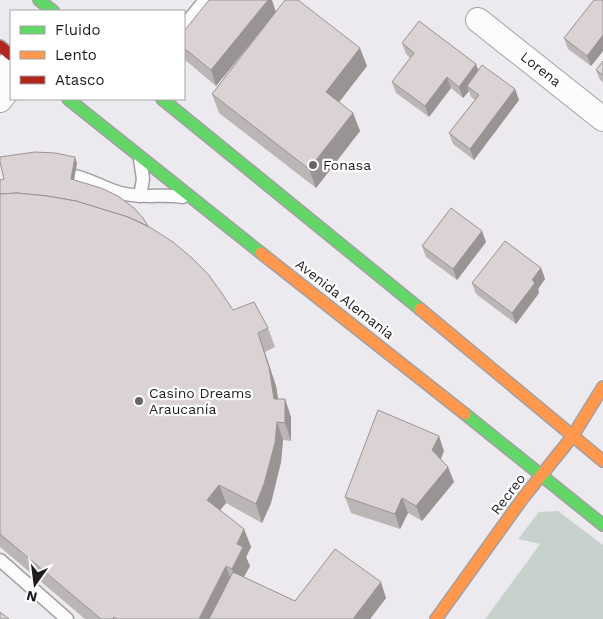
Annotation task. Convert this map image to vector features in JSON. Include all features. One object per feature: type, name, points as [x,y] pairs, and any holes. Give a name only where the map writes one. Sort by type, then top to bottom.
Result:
[{"type":"main road","points":[[39,0],[52,10]]},
{"type":"main road","points":[[0,46],[10,54]]},
{"type":"main road","name":"Avenida Alemania","points":[[69,100],[495,437],[603,525]]},
{"type":"main road","points":[[163,100],[339,242],[603,461]]},
{"type":"main road","name":"Recreo","points":[[436,619],[572,437],[603,387]]},
{"type":"street","name":"Lorena","points":[[478,20],[603,119]]},
{"type":"street","points":[[0,75],[10,63]]},
{"type":"street","points":[[0,100],[10,87]]},
{"type":"lane","points":[[185,25],[205,0]]},
{"type":"lane","points":[[139,154],[143,179],[140,196]]},
{"type":"lane","points":[[75,176],[124,194],[140,196],[169,195],[198,202]]},
{"type":"lane","points":[[0,560],[67,619]]},
{"type":"shaded area","points":[[558,511],[603,545],[603,619],[485,619],[540,544],[518,539],[539,512]]},
{"type":"building","points":[[209,0],[268,0],[211,70],[185,49],[185,30]]},
{"type":"building","points":[[285,0],[298,0],[360,48],[326,92],[353,113],[309,169],[212,94]]},
{"type":"building","points":[[594,0],[603,0],[603,35],[587,56],[564,38]]},
{"type":"building","points":[[419,21],[476,64],[459,87],[447,77],[425,106],[392,82],[414,53],[402,43]]},
{"type":"building","points":[[603,61],[603,75],[596,70]]},
{"type":"building","points":[[482,65],[515,89],[470,149],[449,133],[479,95],[467,86]]},
{"type":"building","points":[[35,152],[75,157],[71,179],[101,188],[118,196],[134,208],[148,226],[128,217],[76,201],[17,193],[0,194],[0,180],[4,179],[0,157]]},
{"type":"building","name":"Casino Dreams Araucanía","points":[[17,193],[76,201],[128,217],[151,228],[173,242],[208,274],[233,310],[254,302],[268,328],[258,333],[269,367],[274,399],[285,399],[285,423],[277,422],[275,443],[264,484],[256,504],[219,485],[207,500],[244,529],[237,544],[243,547],[232,569],[226,566],[199,619],[117,619],[114,617],[113,619],[101,619],[0,534],[0,194]]},
{"type":"building","points":[[451,208],[482,231],[453,269],[422,246]]},
{"type":"building","points":[[505,241],[541,268],[532,280],[535,283],[512,313],[472,283]]},
{"type":"building","points":[[378,410],[439,436],[432,450],[448,467],[416,506],[402,498],[395,514],[345,497]]},
{"type":"building","points":[[335,549],[381,582],[353,619],[209,619],[233,572],[295,601]]},
{"type":"building","points":[[0,612],[9,619],[0,619]]},
{"type":"traffic: fast","points":[[39,0],[52,10]]},
{"type":"traffic: fast","points":[[69,100],[261,253]]},
{"type":"traffic: fast","points":[[163,100],[420,309]]},
{"type":"traffic: fast","points":[[465,414],[603,525]]},
{"type":"traffic: slow","points":[[261,253],[465,414]]},
{"type":"traffic: slow","points":[[420,309],[603,461]]},
{"type":"traffic: slow","points":[[436,619],[523,498],[572,437],[603,387]]},
{"type":"traffic: jam","points":[[0,46],[10,54]]},
{"type":"place","name":"Fonasa","points":[[313,165]]},
{"type":"place","name":"Casino Dreams Araucanía","points":[[139,401]]}]
